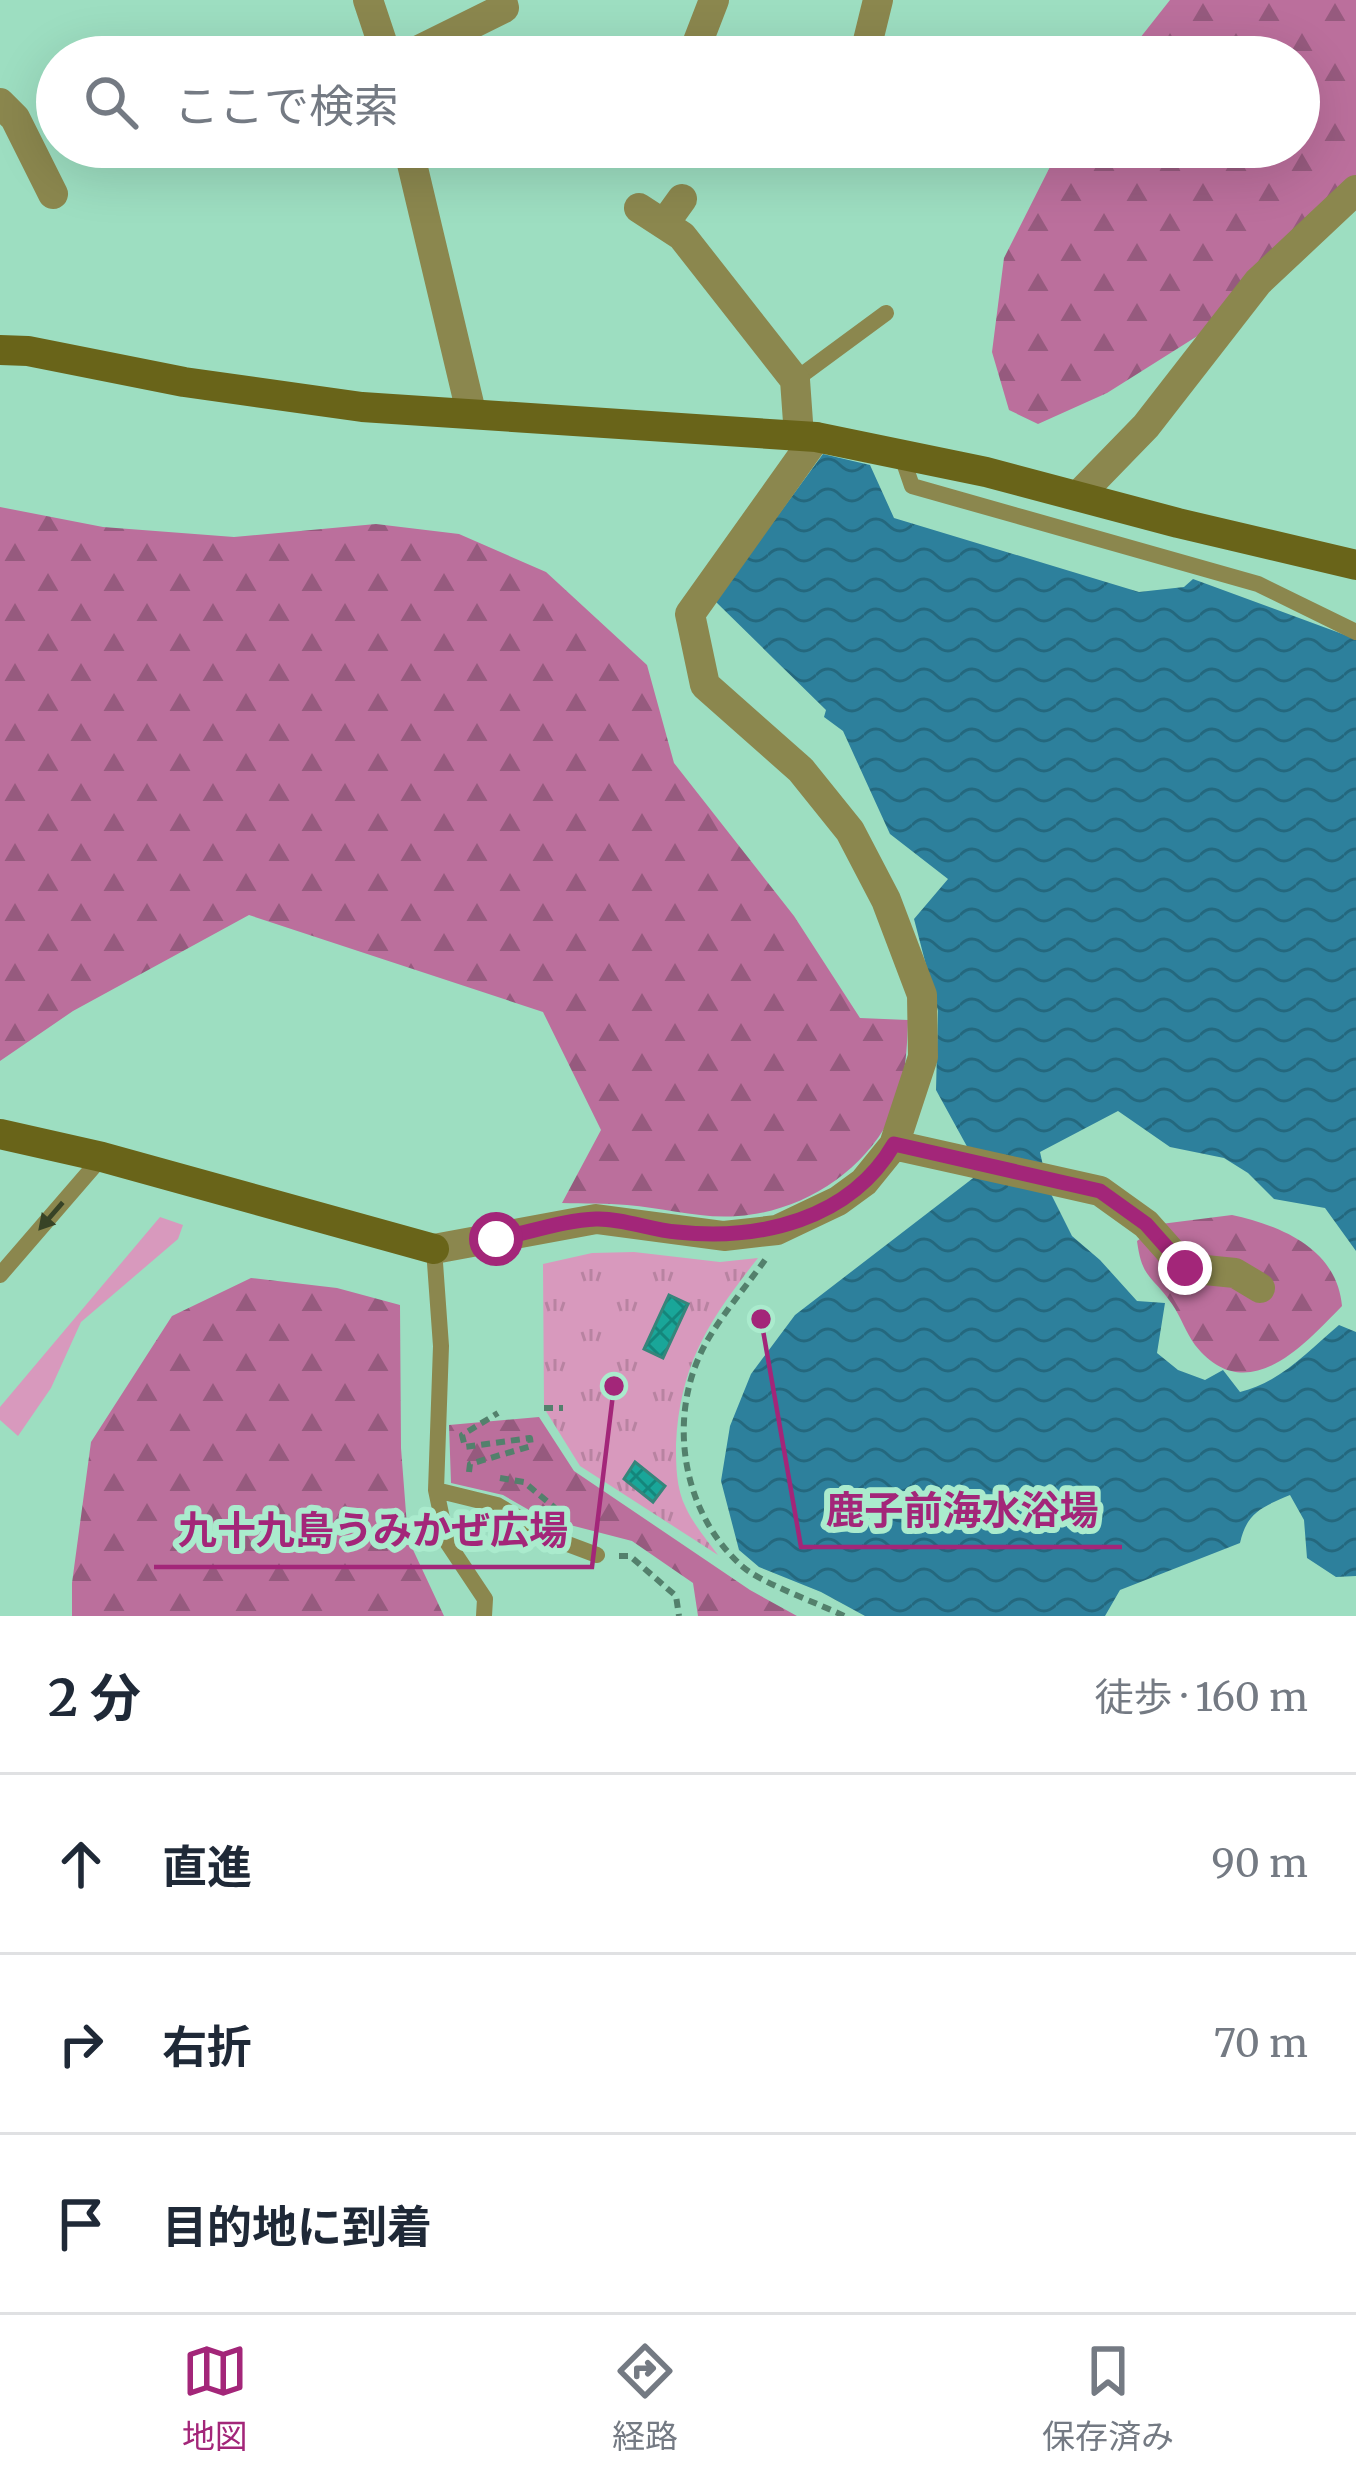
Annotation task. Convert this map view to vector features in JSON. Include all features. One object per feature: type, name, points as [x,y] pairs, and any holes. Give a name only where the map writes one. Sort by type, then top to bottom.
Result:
[{"type":"street","points":[[368,0],[380,36]]},
{"type":"street","points":[[447,36],[504,8],[502,0]]},
{"type":"street","points":[[700,36],[714,0]]},
{"type":"street","points":[[870,36],[878,0]]},
{"type":"street","points":[[0,103],[15,118],[36,160]]},
{"type":"street","points":[[40,168],[53,194]]},
{"type":"street","points":[[413,168],[471,412]]},
{"type":"street","points":[[1078,496],[1146,425],[1258,282],[1356,190]]},
{"type":"street","points":[[0,1134],[102,1157],[434,1250],[596,1219],[724,1237],[777,1230],[838,1201],[864,1182],[894,1144],[923,1057],[922,995],[886,900],[850,832],[801,770],[705,685],[690,614],[807,436],[795,380],[662,210]]},
{"type":"street","points":[[0,350],[362,407],[807,436],[986,472],[1356,565]]},
{"type":"street","points":[[894,1144],[1100,1191],[1146,1224],[1185,1268],[1235,1273],[1260,1288]]},
{"type":"lane","points":[[795,380],[886,314]]},
{"type":"lane","points":[[901,454],[913,486],[1258,584],[1356,632]]},
{"type":"lane","points":[[0,1275],[102,1157]]},
{"type":"lane","points":[[434,1250],[441,1346],[436,1490],[447,1542],[484,1599],[484,1616]]},
{"type":"lane","points":[[436,1490],[497,1505],[557,1540],[597,1555]]},
{"type":"path","points":[[777,1230],[772,1250],[709,1337],[696,1365],[686,1407],[685,1462],[690,1488],[704,1518],[744,1568],[844,1616]]},
{"type":"path","points":[[544,1408],[563,1408]]},
{"type":"path","points":[[498,1413],[462,1435],[465,1447],[530,1438],[531,1446],[470,1464],[468,1472],[524,1482],[556,1509]]},
{"type":"path","points":[[597,1555],[630,1556],[676,1596],[679,1616]]},
{"type":"green space","points":[[1170,0],[1356,0],[1356,210],[1234,313],[1107,393],[1038,424],[1009,410],[992,352],[1004,258],[1049,168],[1320,168],[1320,36],[1142,36]]},
{"type":"green space","points":[[0,507],[103,527],[234,537],[376,524],[459,534],[546,572],[647,665],[674,763],[794,916],[860,1018],[908,1020],[899,1097],[877,1140],[825,1187],[761,1213],[710,1216],[627,1205],[562,1203],[601,1130],[543,1012],[249,915],[73,1011],[0,1061]]},
{"type":"green space","points":[[1232,1215],[1304,1243],[1330,1269],[1342,1306],[1292,1353],[1254,1372],[1235,1372],[1215,1364],[1195,1345],[1172,1304],[1145,1270],[1137,1241],[1161,1224]]},
{"type":"green space","points":[[160,1217],[183,1225],[178,1239],[81,1322],[51,1388],[18,1436],[0,1420],[0,1407]]},
{"type":"green space","points":[[634,1252],[720,1262],[758,1258],[700,1344],[679,1415],[680,1493],[718,1555],[580,1466],[544,1408],[543,1264],[592,1253]]},
{"type":"green space","points":[[251,1278],[337,1288],[400,1305],[401,1448],[408,1539],[444,1616],[72,1616],[91,1442],[172,1316]]},
{"type":"green space","points":[[539,1417],[574,1471],[750,1590],[797,1616],[698,1616],[693,1583],[632,1541],[543,1518],[503,1495],[451,1483],[449,1425]]},
{"type":"water","points":[[823,454],[870,465],[894,518],[1139,592],[1184,587],[1193,579],[1356,639],[1356,1251],[1325,1208],[1274,1199],[1248,1173],[1224,1158],[1170,1147],[1118,1111],[1040,1152],[1048,1188],[1072,1236],[1137,1301],[1165,1303],[1157,1353],[1178,1370],[1205,1380],[1223,1370],[1240,1392],[1281,1374],[1339,1325],[1356,1332],[1356,1576],[1336,1577],[1307,1558],[1304,1520],[1290,1495],[1257,1512],[1240,1543],[1120,1590],[1105,1616],[865,1616],[759,1567],[739,1550],[721,1481],[730,1426],[751,1374],[795,1315],[981,1172],[936,1090],[938,1011],[914,919],[948,879],[890,834],[843,731],[824,717],[826,710],[715,601]]},
{"type":"building","points":[[669,1295],[688,1304],[663,1358],[644,1349]]},
{"type":"building","points":[[635,1462],[665,1486],[653,1502],[624,1479]]},
{"type":"place","name":"鹿子前海水浴場","points":[[761,1319]]},
{"type":"place","name":"九十九島うみかぜ広場","points":[[614,1386]]},
{"type":"route","points":[[496,1239],[596,1219],[724,1237],[777,1230],[838,1201],[864,1182],[894,1144],[1100,1191],[1146,1224],[1185,1268]]}]
